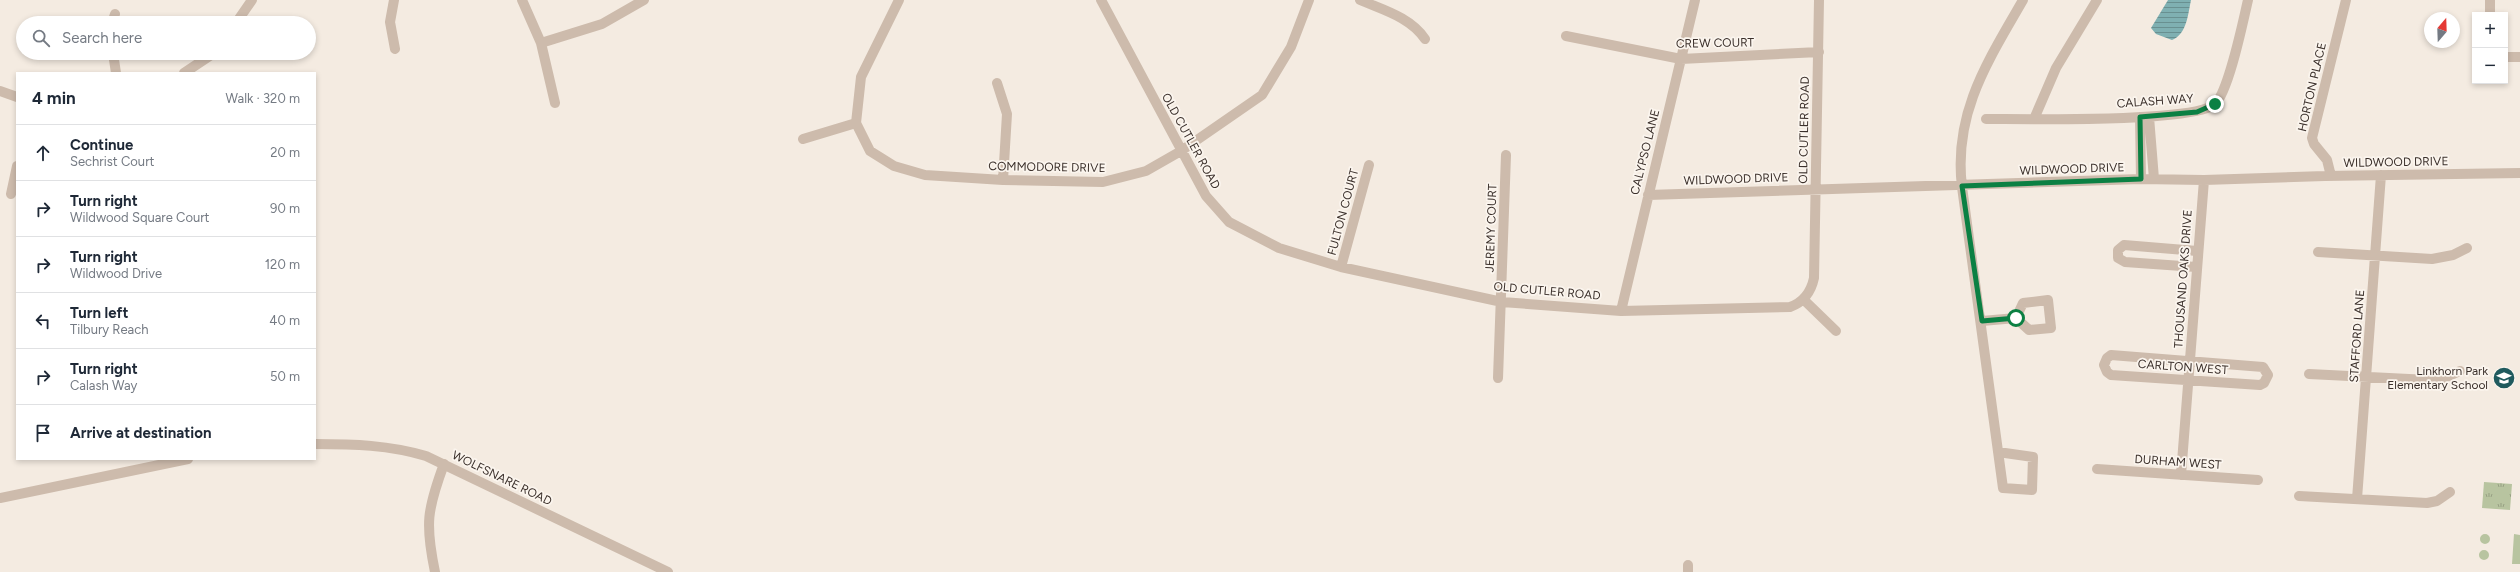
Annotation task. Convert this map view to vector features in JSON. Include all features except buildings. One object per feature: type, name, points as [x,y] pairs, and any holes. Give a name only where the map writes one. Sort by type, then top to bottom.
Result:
[{"type":"street","points":[[241,16],[252,0]]},
{"type":"street","points":[[394,0],[390,22],[395,49]]},
{"type":"street","points":[[522,0],[541,43],[555,103]]},
{"type":"street","points":[[541,43],[602,24],[644,0]]},
{"type":"street","points":[[803,139],[856,123],[861,77],[899,0]]},
{"type":"street","name":"OLD CUTLER ROAD","points":[[1101,0],[1206,196],[1229,222],[1278,248],[1341,267],[1502,302],[1621,311],[1790,307],[1804,300],[1810,292],[1814,278],[1819,0]]},
{"type":"street","name":"COMMODORE DRIVE","points":[[856,123],[870,151],[894,166],[925,175],[1003,180],[1103,182],[1146,171],[1181,151],[1262,95],[1291,47],[1309,0]]},
{"type":"street","points":[[1360,0],[1403,18],[1412,24],[1425,39]]},
{"type":"street","name":"CALYPSO LANE","points":[[1621,311],[1695,0]]},
{"type":"street","points":[[1998,452],[2033,457],[2032,490],[2003,488],[1998,452],[1982,321],[1962,186],[1960,157],[1964,123],[1971,98],[1981,73],[2023,0]]},
{"type":"street","points":[[2034,119],[2056,68],[2097,0]]},
{"type":"street","name":"CALASH WAY","points":[[1986,120],[2144,117],[2197,112],[2215,104],[2224,90],[2248,0]]},
{"type":"street","name":"HORTON PLACE","points":[[2331,176],[2327,160],[2314,144],[2312,138],[2346,0]]},
{"type":"street","points":[[2490,0],[2490,12]]},
{"type":"street","name":"CREW COURT","points":[[1566,36],[1681,59],[1819,52]]},
{"type":"street","points":[[2508,57],[2520,57]]},
{"type":"street","points":[[114,60],[116,72]]},
{"type":"street","points":[[186,72],[204,60]]},
{"type":"street","points":[[997,83],[1007,114],[1003,180]]},
{"type":"street","points":[[0,91],[16,98]]},
{"type":"street","points":[[2144,117],[2154,179]]},
{"type":"street","points":[[2141,179],[2144,117]]},
{"type":"street","name":"JEREMY COURT","points":[[1498,378],[1502,302],[1506,155]]},
{"type":"street","name":"FULTON COURT","points":[[1341,267],[1370,165]]},
{"type":"street","points":[[11,194],[16,171]]},
{"type":"street","name":"WILDWOOD DRIVE","points":[[1648,195],[2141,179],[2204,180],[2520,173]]},
{"type":"street","name":"STAFFORD LANE","points":[[2357,499],[2381,175]]},
{"type":"street","name":"THOUSAND OAKS DRIVE","points":[[2181,475],[2196,267],[2204,180]]},
{"type":"street","points":[[2196,267],[2125,262],[2118,258],[2117,254],[2118,250],[2124,245],[2198,251]]},
{"type":"street","points":[[2318,252],[2432,259],[2453,255],[2467,248]]},
{"type":"street","points":[[1804,300],[1836,331]]},
{"type":"street","points":[[1982,321],[2016,318]]},
{"type":"street","name":"CARLTON WEST","points":[[2111,355],[2190,362],[2263,367],[2268,375],[2267,380],[2260,385],[2111,374],[2107,372],[2104,365],[2107,358],[2111,355]]},
{"type":"street","points":[[2308,374],[2429,380],[2442,379],[2460,371]]},
{"type":"street","name":"WOLFSNARE ROAD","points":[[316,444],[356,444],[390,448],[426,456],[668,572]]},
{"type":"street","points":[[0,498],[183,460]]},
{"type":"street","points":[[435,572],[427,525],[429,506],[444,464]]},
{"type":"street","name":"DURHAM WEST","points":[[2097,469],[2258,480]]},
{"type":"street","points":[[2299,496],[2428,504],[2437,501],[2450,492]]},
{"type":"green space","points":[[2484,482],[2512,484],[2510,510],[2482,508]]},
{"type":"green space","points":[[2483,534],[2487,534],[2489,535],[2489,543],[2483,544],[2480,541],[2480,537]]},
{"type":"green space","points":[[2514,534],[2520,535],[2520,564],[2512,564]]},
{"type":"green space","points":[[2482,550],[2486,550],[2488,551],[2488,559],[2482,560],[2479,557],[2479,553]]},
{"type":"water","points":[[2168,0],[2191,0],[2188,17],[2184,28],[2177,37],[2172,40],[2156,34],[2151,28]]},
{"type":"place","name":"Linkhorn Park Elementary School","points":[[2504,378]]},
{"type":"route","points":[[2016,318],[1982,321],[1962,186],[2141,179],[2140,117],[2197,112],[2215,104]]}]
